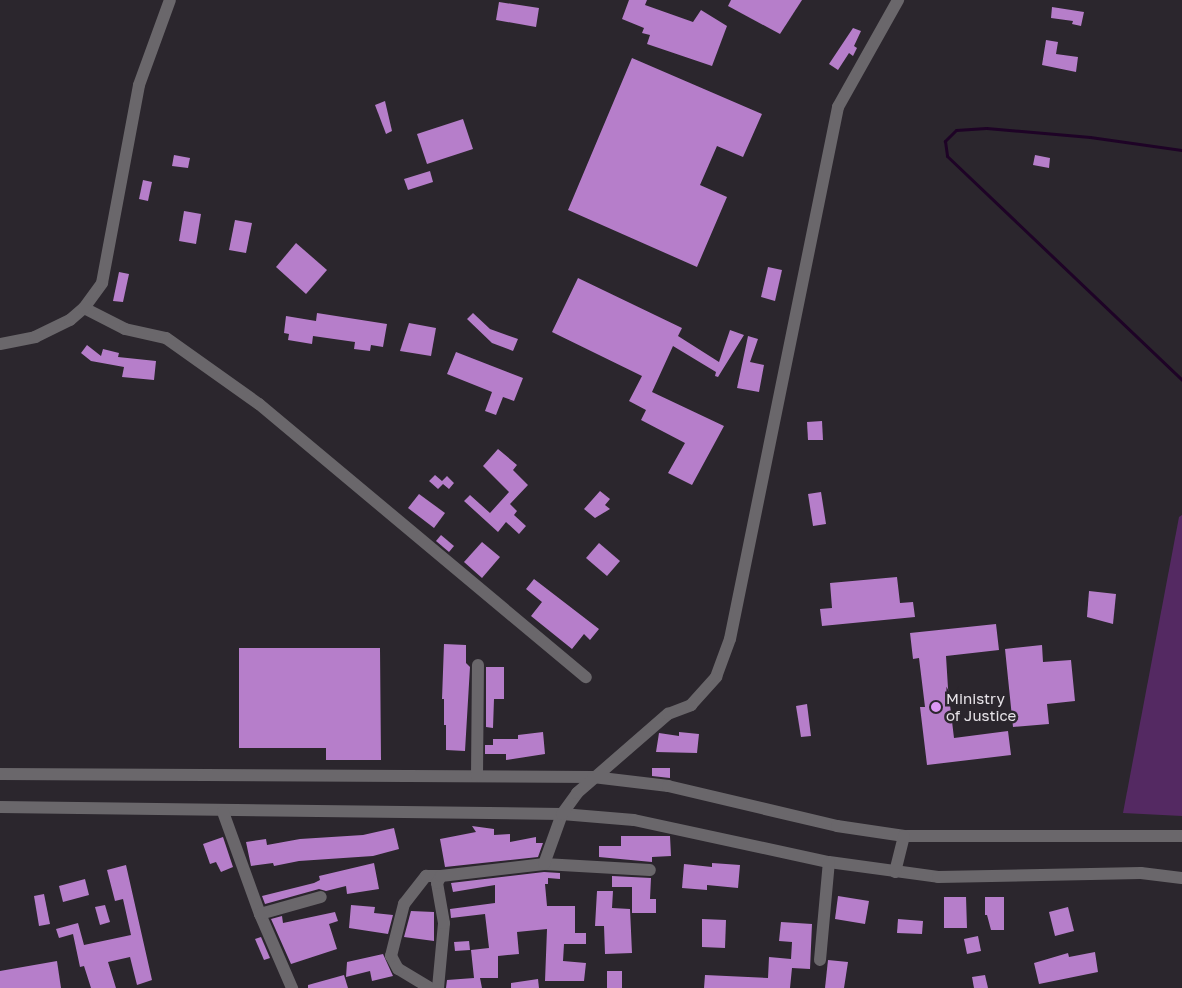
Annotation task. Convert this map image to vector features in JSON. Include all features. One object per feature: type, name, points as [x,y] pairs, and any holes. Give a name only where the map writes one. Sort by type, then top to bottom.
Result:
[{"type":"street","points":[[0,344],[35,337],[70,320],[84,308],[102,283],[139,85],[170,0]]},
{"type":"street","points":[[544,864],[562,814],[593,777],[668,714],[691,705],[716,677],[730,639],[838,107],[898,0]]},
{"type":"street","points":[[84,308],[125,329],[166,338],[259,404],[586,677]]},
{"type":"street","points":[[478,665],[478,776]]},
{"type":"street","points":[[0,774],[593,777],[668,786],[837,826],[904,836],[1182,836]]},
{"type":"street","points":[[0,807],[223,812],[427,810],[562,814],[634,820],[829,862],[938,877],[1141,873],[1182,878]]},
{"type":"street","points":[[223,812],[260,914],[292,988]]},
{"type":"street","points":[[895,872],[904,836]]},
{"type":"street","points":[[820,960],[829,862]]},
{"type":"street","points":[[430,988],[398,969],[392,956],[404,904],[426,876],[441,876],[544,864],[650,870]]},
{"type":"street","points":[[438,988],[444,923],[437,883],[441,876]]},
{"type":"street","points":[[260,914],[321,898]]},
{"type":"shaded area","points":[[1182,515],[1182,816],[1123,813],[1179,517]]},
{"type":"building","points":[[629,0],[647,0],[645,5],[693,22],[701,10],[727,26],[712,66],[647,44],[650,35],[642,33],[644,28],[622,19]]},
{"type":"building","points":[[731,0],[802,0],[780,34],[728,6]]},
{"type":"building","points":[[499,2],[539,8],[536,27],[496,20]]},
{"type":"building","points":[[1052,7],[1084,12],[1081,26],[1072,24],[1073,21],[1051,18]]},
{"type":"building","points":[[853,28],[861,31],[854,46],[857,48],[853,56],[849,53],[838,70],[829,64]]},
{"type":"building","points":[[1046,40],[1058,42],[1056,54],[1078,57],[1076,72],[1042,65]]},
{"type":"building","points":[[632,58],[762,114],[743,157],[717,146],[700,185],[727,197],[697,267],[568,210]]},
{"type":"building","points":[[385,101],[392,131],[386,134],[375,105]]},
{"type":"building","points":[[463,119],[473,149],[427,164],[417,134]]},
{"type":"building","points":[[174,155],[190,158],[188,168],[172,166]]},
{"type":"building","points":[[1035,155],[1050,158],[1049,168],[1033,165]]},
{"type":"building","points":[[430,171],[433,182],[408,190],[404,179]]},
{"type":"building","points":[[143,180],[152,182],[148,201],[139,199]]},
{"type":"building","points":[[184,211],[201,214],[196,244],[179,241]]},
{"type":"building","points":[[235,220],[252,223],[246,253],[229,250]]},
{"type":"building","points":[[296,243],[327,270],[306,294],[276,267]]},
{"type":"building","points":[[768,267],[782,270],[775,301],[761,297]]},
{"type":"building","points":[[119,272],[129,274],[123,302],[113,301]]},
{"type":"building","points":[[578,278],[682,328],[678,336],[719,362],[730,330],[744,335],[718,377],[715,376],[716,372],[673,346],[652,392],[724,426],[692,485],[668,473],[685,443],[641,420],[646,410],[629,401],[642,376],[552,332]]},
{"type":"building","points":[[317,313],[387,324],[383,347],[371,345],[370,351],[354,349],[355,342],[313,336],[312,344],[288,340],[289,334],[284,333],[286,316],[316,321]]},
{"type":"building","points":[[473,313],[490,329],[518,339],[513,351],[492,343],[467,319]]},
{"type":"building","points":[[409,323],[436,328],[431,356],[400,351]]},
{"type":"building","points":[[748,336],[758,339],[750,362],[764,365],[759,392],[737,388]]},
{"type":"building","points":[[87,345],[101,356],[103,349],[119,353],[118,357],[156,361],[154,380],[122,377],[124,367],[91,361],[81,353]]},
{"type":"building","points":[[456,352],[523,378],[514,401],[503,397],[496,415],[485,411],[492,392],[447,374]]},
{"type":"building","points":[[822,421],[823,440],[808,440],[807,422]]},
{"type":"building","points":[[498,449],[517,465],[513,470],[528,485],[510,504],[517,511],[514,515],[526,526],[519,534],[506,522],[498,532],[464,501],[470,495],[490,513],[509,492],[483,466]]},
{"type":"building","points":[[435,475],[442,481],[447,476],[454,483],[449,489],[443,484],[438,489],[429,481]]},
{"type":"building","points":[[600,491],[610,499],[605,505],[610,509],[595,518],[584,509]]},
{"type":"building","points":[[821,492],[826,524],[813,526],[808,494]]},
{"type":"building","points":[[419,494],[445,513],[434,528],[408,508]]},
{"type":"building","points":[[441,535],[454,546],[449,552],[436,541]]},
{"type":"building","points":[[482,542],[500,557],[482,578],[464,562]]},
{"type":"building","points":[[599,543],[620,561],[607,576],[586,558]]},
{"type":"building","points":[[897,577],[900,603],[913,602],[915,617],[822,626],[820,609],[832,608],[830,583]]},
{"type":"building","points":[[534,579],[599,629],[590,640],[584,634],[572,649],[531,616],[542,602],[526,589]]},
{"type":"building","points":[[1089,591],[1116,594],[1113,624],[1087,617]]},
{"type":"building","points":[[996,624],[999,650],[946,656],[948,688],[954,738],[1008,731],[1011,755],[927,765],[920,707],[925,707],[919,658],[913,659],[910,633]]},
{"type":"building","points":[[444,644],[466,645],[466,663],[470,667],[465,751],[446,750],[444,699],[442,699]]},
{"type":"building","points":[[1042,645],[1043,662],[1071,660],[1075,701],[1047,704],[1049,724],[1013,727],[1005,649]]},
{"type":"building","points":[[239,648],[380,648],[381,760],[326,760],[326,748],[239,748]]},
{"type":"building","points":[[486,667],[504,667],[504,699],[494,699],[493,728],[486,727]]},
{"type":"building","points":[[807,704],[811,736],[801,737],[796,706]]},
{"type":"building","points":[[543,732],[545,754],[506,760],[506,754],[485,754],[485,745],[493,745],[493,739],[518,739],[518,735]]},
{"type":"building","points":[[679,732],[699,734],[697,753],[656,752],[659,733],[679,736]]},
{"type":"building","points":[[652,768],[670,768],[670,778],[652,776]]},
{"type":"building","points":[[472,826],[494,829],[494,835],[510,834],[510,842],[536,837],[536,843],[543,843],[538,857],[445,867],[440,839],[476,832]]},
{"type":"building","points":[[394,828],[399,849],[373,856],[299,861],[274,866],[273,863],[251,866],[246,842],[266,839],[267,845],[300,839],[363,835]]},
{"type":"building","points":[[621,836],[670,836],[671,856],[652,857],[652,862],[599,857],[599,846],[621,846]]},
{"type":"building","points":[[223,837],[233,867],[221,872],[216,862],[210,864],[203,844]]},
{"type":"building","points":[[374,863],[379,889],[347,894],[346,886],[326,891],[319,889],[265,904],[262,896],[314,883],[320,880],[319,876]]},
{"type":"building","points":[[712,863],[740,865],[738,888],[707,885],[707,890],[682,888],[684,864],[712,867]]},
{"type":"building","points":[[126,865],[152,980],[137,985],[130,957],[108,962],[116,988],[91,988],[84,966],[80,967],[73,934],[59,938],[56,929],[78,923],[84,945],[131,935],[123,899],[115,901],[107,870]]},
{"type":"building","points":[[544,872],[560,873],[560,879],[548,878],[548,884],[545,884],[547,906],[575,906],[575,933],[586,933],[586,944],[564,944],[563,961],[586,963],[584,981],[545,981],[547,929],[517,932],[519,954],[498,956],[498,978],[480,978],[482,988],[446,988],[447,980],[474,978],[471,950],[489,948],[485,914],[451,918],[450,909],[495,903],[495,885],[453,892],[451,883]]},
{"type":"building","points":[[612,876],[651,878],[650,899],[656,899],[656,913],[632,913],[632,887],[612,887]]},
{"type":"building","points":[[85,879],[89,895],[63,902],[59,886]]},
{"type":"building","points":[[597,891],[613,891],[612,908],[630,909],[632,953],[605,954],[604,926],[595,926]]},
{"type":"building","points":[[44,894],[50,924],[39,926],[34,896]]},
{"type":"building","points":[[838,896],[869,901],[865,924],[835,919]]},
{"type":"building","points":[[944,897],[966,897],[967,928],[944,928]]},
{"type":"building","points":[[985,897],[1004,897],[1004,930],[991,930],[987,915],[985,915]]},
{"type":"building","points":[[105,905],[110,922],[100,925],[95,907]]},
{"type":"building","points":[[351,905],[375,907],[374,913],[393,915],[388,934],[349,928]]},
{"type":"building","points":[[1068,907],[1074,931],[1055,936],[1049,912]]},
{"type":"building","points":[[411,911],[434,912],[434,941],[404,937]]},
{"type":"building","points":[[335,912],[338,921],[329,924],[337,949],[291,964],[271,919],[282,916],[283,923]]},
{"type":"building","points":[[702,919],[726,920],[725,948],[702,947]]},
{"type":"building","points":[[898,919],[923,921],[922,934],[897,933]]},
{"type":"building","points":[[781,922],[812,924],[810,969],[792,968],[790,988],[704,988],[705,975],[768,978],[769,957],[791,959],[792,942],[779,941]]},
{"type":"building","points":[[978,936],[981,951],[967,954],[964,939]]},
{"type":"building","points":[[261,937],[270,958],[264,960],[255,939]]},
{"type":"building","points":[[469,941],[470,950],[455,951],[454,942]]},
{"type":"building","points":[[1095,952],[1098,972],[1039,984],[1034,963],[1068,953],[1069,957]]},
{"type":"building","points":[[383,954],[393,976],[372,981],[370,971],[346,977],[347,962]]},
{"type":"building","points":[[828,960],[848,962],[844,988],[825,988]]},
{"type":"building","points":[[57,961],[61,988],[0,988],[0,971]]},
{"type":"building","points":[[607,971],[622,971],[622,988],[607,988]]},
{"type":"building","points":[[344,975],[348,988],[308,988],[308,985]]},
{"type":"building","points":[[985,975],[988,988],[974,988],[972,977]]},
{"type":"building","points":[[538,979],[539,988],[511,988],[511,983]]},
{"type":"waterway","points":[[1182,150],[1090,137],[986,128],[956,130],[945,141],[947,156],[1182,380]]},
{"type":"place","name":"Ministry of Justice","points":[[936,707]]}]
